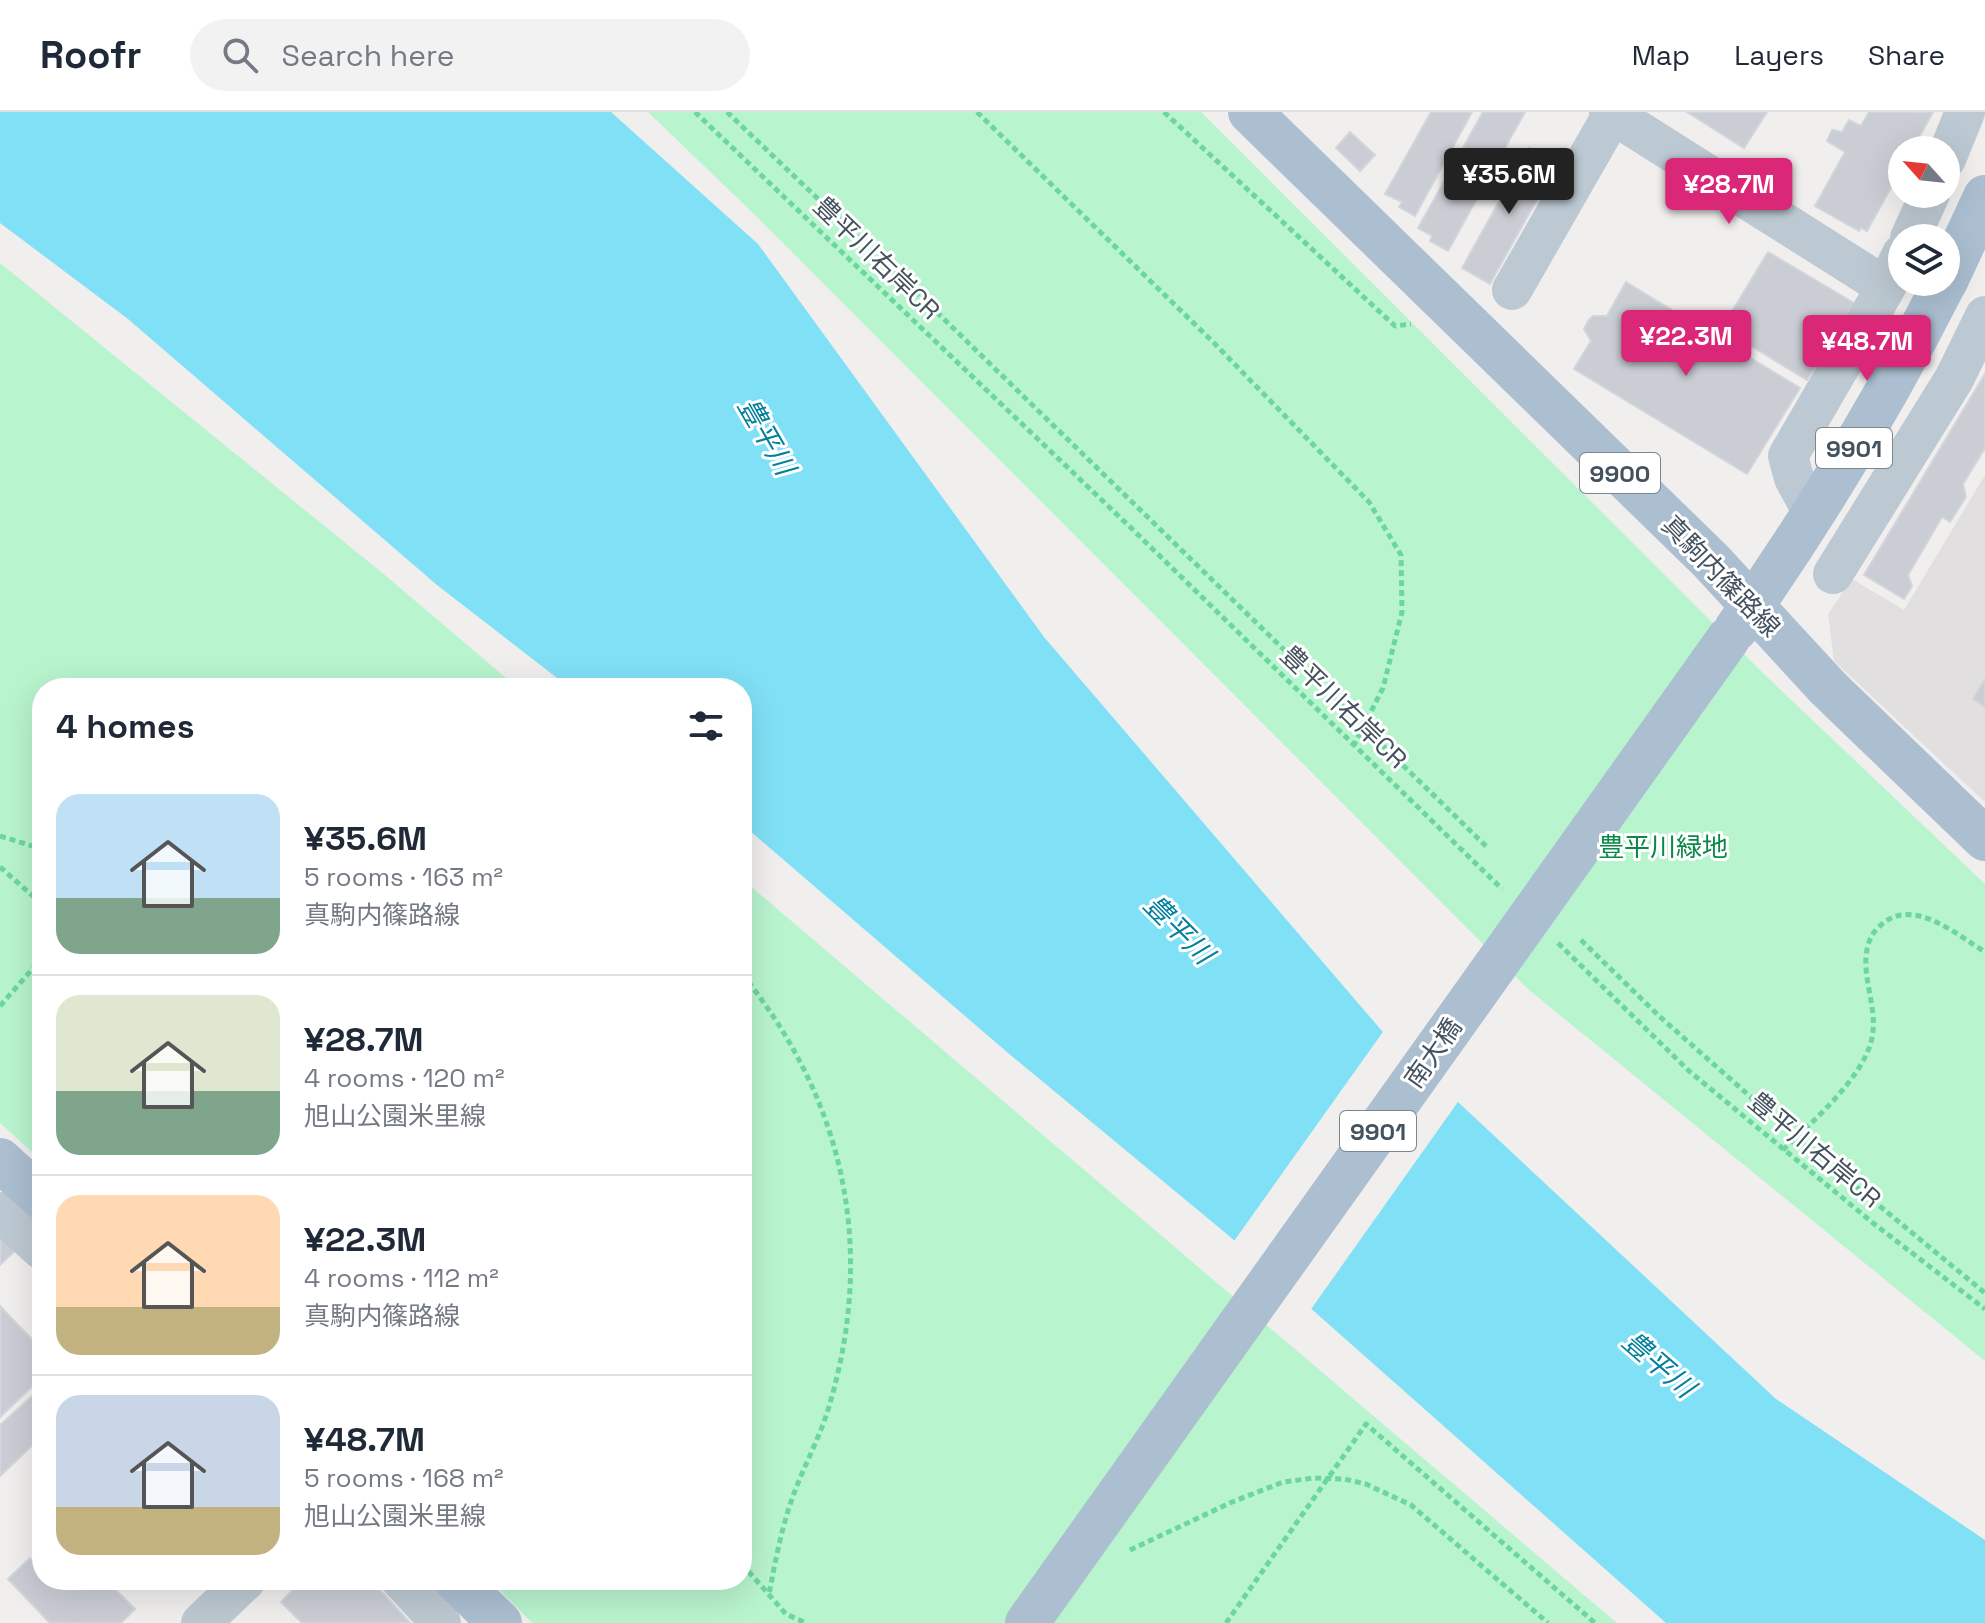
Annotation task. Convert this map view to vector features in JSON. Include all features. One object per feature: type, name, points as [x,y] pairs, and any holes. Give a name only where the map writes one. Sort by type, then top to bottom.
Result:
[{"type":"main road","name":"真駒内篠路線","points":[[1250,112],[1711,561],[1740,623],[1828,688],[1985,839]]},
{"type":"main road","name":"9901","points":[[1960,251],[1985,197]]},
{"type":"main road","name":"9901","points":[[1740,623],[1887,393],[1938,296]]},
{"type":"main road","name":"南大橋","points":[[1027,1623],[1740,623]]},
{"type":"main road","points":[[0,1160],[32,1189]]},
{"type":"main road","points":[[466,1590],[500,1623]]},
{"type":"street","points":[[1955,136],[1965,112]]},
{"type":"street","points":[[1512,290],[1612,113],[1888,267]]},
{"type":"street","points":[[1813,513],[1794,478],[1788,456],[1888,281]]},
{"type":"street","points":[[1833,574],[1954,379],[1985,316]]},
{"type":"street","points":[[0,1212],[32,1241]]},
{"type":"street","points":[[201,1623],[236,1590]]},
{"type":"street","points":[[410,1590],[441,1623]]},
{"type":"path","name":"豊平川右岸CR","points":[[695,112],[1511,897]]},
{"type":"path","points":[[727,112],[959,333],[1489,849]]},
{"type":"path","points":[[977,112],[1213,342],[1369,502],[1401,555],[1402,612],[1383,688],[1354,745]]},
{"type":"path","points":[[1164,112],[1395,326],[1459,316]]},
{"type":"path","points":[[0,836],[32,846]]},
{"type":"path","points":[[0,867],[32,895]]},
{"type":"path","points":[[1783,1150],[1852,1078],[1871,1042],[1874,1021],[1865,958],[1869,938],[1883,923],[1900,914],[1913,914],[1931,920],[1985,952]]},
{"type":"path","name":"豊平川右岸CR","points":[[1555,940],[1689,1071],[1783,1150],[1985,1309]]},
{"type":"path","points":[[1581,940],[1658,1015],[1796,1137],[1985,1293]]},
{"type":"path","points":[[0,1006],[32,969]]},
{"type":"path","points":[[752,988],[788,1037],[805,1069],[831,1134],[851,1229],[852,1273],[840,1367],[829,1407],[791,1502],[769,1594]]},
{"type":"path","points":[[1226,1623],[1366,1424],[1595,1623]]},
{"type":"path","points":[[1128,1551],[1232,1502],[1283,1482],[1329,1478],[1366,1484],[1411,1505],[1548,1623]]},
{"type":"path","points":[[752,1575],[795,1623]]},
{"type":"path","points":[[786,1614],[806,1623]]},
{"type":"shaded area","points":[[1985,475],[1985,802],[1834,661],[1828,614],[1852,579],[1904,610]]},
{"type":"green space","name":"豊平川緑地","points":[[648,112],[1201,112],[1766,676],[1985,884],[1985,1361],[1529,990],[757,217]]},
{"type":"green space","points":[[0,263],[380,571],[506,678],[32,678],[32,1152],[0,1123]]},
{"type":"green space","points":[[752,888],[1617,1623],[532,1623],[500,1590],[752,1590]]},
{"type":"water","name":"豊平川","points":[[0,112],[611,112],[758,244],[1044,637],[1382,1031],[1776,1399],[1985,1540],[1985,1623],[1666,1623],[1228,1235],[1008,1053],[752,833],[752,678],[557,678],[437,585],[128,319],[0,223]]},
{"type":"pier","points":[[1385,1029],[1460,1099],[1309,1312],[1232,1244]]},
{"type":"building","points":[[1431,112],[1472,112],[1415,216],[1399,207],[1402,202],[1385,194]]},
{"type":"building","points":[[1483,112],[1525,112],[1448,251],[1430,241],[1432,236],[1418,228]]},
{"type":"building","points":[[1687,112],[1767,112],[1744,148]]},
{"type":"building","points":[[1869,112],[1933,112],[1920,136],[1888,136],[1888,193],[1867,231],[1861,228],[1859,231],[1815,206],[1845,152],[1827,141],[1832,130],[1842,132],[1849,120],[1861,126]]},
{"type":"building","points":[[1350,132],[1375,155],[1360,171],[1336,148]]},
{"type":"building","points":[[1529,148],[1557,163],[1490,284],[1462,268]]},
{"type":"building","points":[[1768,252],[1854,303],[1807,380],[1722,328]]},
{"type":"building","points":[[1626,282],[1800,388],[1747,474],[1574,369],[1591,341],[1584,329],[1588,321],[1593,316],[1607,316]]},
{"type":"building","points":[[1985,374],[1985,448],[1963,484],[1966,497],[1950,522],[1942,517],[1908,575],[1912,586],[1904,599],[1864,575]]},
{"type":"building","points":[[1985,679],[1985,707],[1973,699]]},
{"type":"building","points":[[0,1232],[17,1249],[0,1265]]},
{"type":"building","points":[[0,1306],[32,1340],[32,1387],[0,1417]]},
{"type":"building","points":[[32,1396],[32,1446],[0,1476],[0,1425]]},
{"type":"building","points":[[30,1558],[32,1590],[116,1590],[135,1609],[121,1623],[50,1623],[8,1579]]},
{"type":"building","points":[[292,1590],[380,1590],[410,1623],[302,1623],[281,1602]]}]
